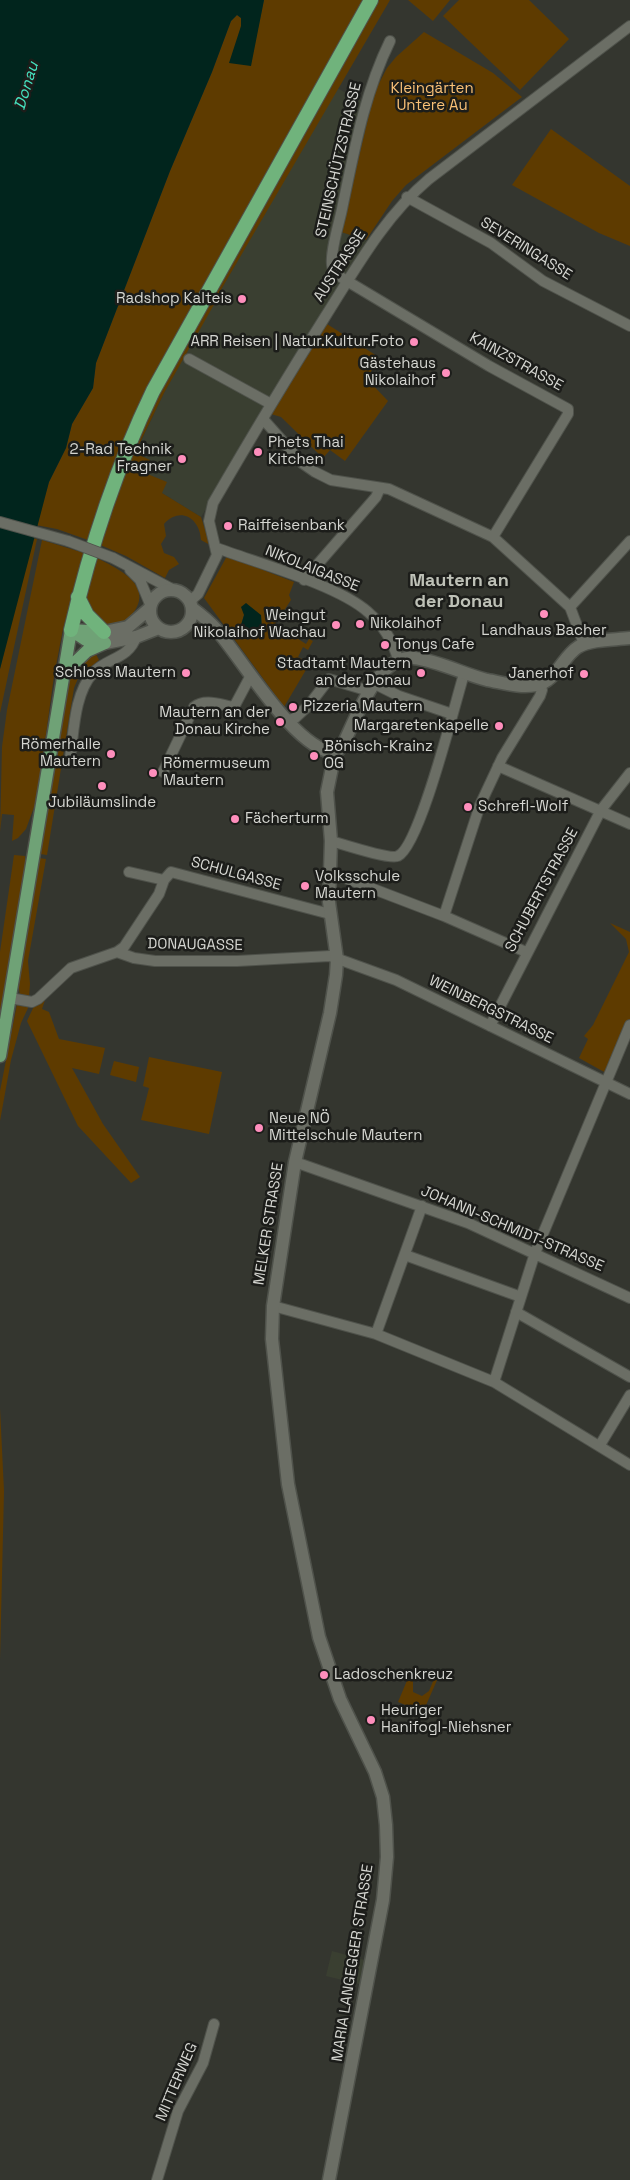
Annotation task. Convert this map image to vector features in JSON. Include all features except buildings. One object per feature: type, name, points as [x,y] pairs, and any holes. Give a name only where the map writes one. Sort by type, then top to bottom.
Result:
[{"type":"highway","points":[[71,630],[78,597],[109,494],[133,432],[153,391],[371,0]]},
{"type":"highway","points":[[78,597],[87,615],[105,638]]},
{"type":"main road","points":[[0,1056],[71,630],[105,638]]},
{"type":"main road","points":[[62,676],[80,656],[105,638]]},
{"type":"street","name":"AUSTRASSE","points":[[217,548],[209,522],[213,503],[271,404],[379,232],[407,197],[630,26]]},
{"type":"street","name":"STEINSCHÜTZSTRASSE","points":[[347,281],[335,274],[332,265],[337,231],[367,97],[377,67],[390,41]]},
{"type":"street","name":"SEVERINGASSE","points":[[407,197],[491,243],[543,281],[630,326]]},
{"type":"street","name":"KAINZSTRASSE","points":[[347,281],[489,366],[568,409],[568,414],[493,537]]},
{"type":"street","points":[[189,359],[271,404]]},
{"type":"street","points":[[262,419],[302,463],[315,472],[331,480],[380,488],[406,496],[493,537],[570,608],[584,644]]},
{"type":"street","points":[[304,580],[376,497],[380,488]]},
{"type":"street","points":[[0,522],[68,541],[115,559],[172,590],[191,604],[215,627],[287,721],[313,743],[335,753],[342,747],[371,687],[387,668],[398,660],[416,658],[464,674],[511,685],[540,684],[550,678],[573,651],[584,644],[630,638]]},
{"type":"street","points":[[570,608],[630,541]]},
{"type":"street","points":[[190,622],[191,604],[215,563],[217,548]]},
{"type":"street","name":"NIKOLAIGASSE","points":[[217,548],[333,591],[369,612],[392,641],[398,660]]},
{"type":"street","points":[[115,559],[140,580],[150,607],[152,621],[160,628],[175,631],[190,622]]},
{"type":"street","points":[[105,638],[128,627],[150,607],[158,593],[172,590]]},
{"type":"street","points":[[190,622],[202,628],[232,650]]},
{"type":"street","points":[[105,638],[136,638],[160,628]]},
{"type":"street","points":[[105,638],[110,661]]},
{"type":"street","points":[[70,758],[84,687],[94,672],[127,652],[136,638]]},
{"type":"street","points":[[331,841],[392,857],[402,852],[420,818],[435,776],[464,674]]},
{"type":"street","points":[[163,772],[194,707],[199,703],[206,702],[234,708],[251,675]]},
{"type":"street","points":[[287,721],[295,718],[309,705],[329,679],[371,687],[452,714]]},
{"type":"street","points":[[444,916],[471,827],[498,766],[540,696],[542,690],[540,684]]},
{"type":"street","name":"MELKER STRASSE","points":[[335,753],[327,792],[331,841],[329,872],[330,914],[337,959],[330,1012],[295,1162],[273,1306],[275,1368],[288,1484],[319,1637],[340,1699]]},
{"type":"street","points":[[498,766],[630,824]]},
{"type":"street","name":"SCHUBERTSTRASSE","points":[[490,1026],[526,952],[601,810],[630,773]]},
{"type":"street","points":[[10,998],[32,1002],[38,1000],[71,968],[117,952],[124,947],[148,912],[164,880],[129,872]]},
{"type":"street","name":"SCHULGASSE","points":[[164,880],[171,872],[330,914]]},
{"type":"street","points":[[329,872],[444,916],[526,952]]},
{"type":"street","name":"DONAUGASSE","points":[[117,952],[134,958],[155,961],[237,961],[328,956],[337,959]]},
{"type":"street","name":"WEINBERGSTRASSE","points":[[337,959],[396,980],[630,1094]]},
{"type":"street","points":[[494,1382],[535,1253],[605,1081],[630,1025]]},
{"type":"street","name":"JOHANN-SCHMIDT-STRASSE","points":[[295,1162],[422,1206],[535,1253],[630,1298]]},
{"type":"street","points":[[376,1334],[422,1206]]},
{"type":"street","points":[[404,1255],[521,1297]]},
{"type":"street","points":[[273,1306],[376,1334],[494,1382],[630,1465]]},
{"type":"street","points":[[516,1312],[630,1377]]},
{"type":"street","points":[[600,1445],[630,1395]]},
{"type":"street","name":"MARIA LANGEGGER STRASSE","points":[[329,2180],[376,1942],[387,1857],[383,1797],[375,1772],[340,1699]]},
{"type":"street","name":"MITTERWEG","points":[[157,2180],[178,2110],[203,2063],[214,2024]]},
{"type":"shaded area","points":[[337,88],[370,106],[341,232],[369,241],[320,315],[201,517],[162,493],[145,473],[135,454],[164,393],[215,300]]},
{"type":"shaded area","points":[[332,1951],[368,1961],[363,1985],[326,1976]]},
{"type":"green space","points":[[264,0],[364,0],[148,388],[88,540],[57,529],[36,525],[49,482],[66,448],[72,424],[93,388],[96,363],[170,171],[212,72],[231,21],[237,15],[241,18],[250,66]]},
{"type":"green space","points":[[376,0],[390,0],[215,300],[164,393],[135,453],[150,460],[145,473],[167,482],[162,493],[201,517],[210,545],[201,540],[197,526],[188,517],[182,515],[170,519],[164,524],[166,536],[161,544],[164,553],[174,557],[179,564],[169,570],[165,578],[126,556],[98,544],[108,513],[158,394]]},
{"type":"green space","points":[[408,0],[450,0],[433,21]]},
{"type":"green space","points":[[459,0],[529,0],[569,39],[520,90],[443,16]]},
{"type":"green space","name":"Kleingärten Untere Au","points":[[424,32],[493,73],[522,97],[406,185],[392,201],[366,240],[341,232],[374,93],[387,68],[396,57]]},
{"type":"green space","points":[[551,129],[630,186],[630,246],[599,233],[512,185]]},
{"type":"green space","points":[[327,324],[377,356],[368,380],[388,401],[345,461],[330,450],[323,458],[281,417],[271,414]]},
{"type":"green space","points":[[32,538],[37,539],[0,713],[0,669]]},
{"type":"green space","points":[[42,540],[84,553],[63,629],[54,676],[37,799],[26,829],[18,838],[12,841],[14,815],[2,814],[0,832],[2,747],[7,710]]},
{"type":"green space","points":[[227,556],[294,582],[289,595],[291,600],[275,624],[306,644],[309,639],[313,641],[308,650],[303,647],[298,657],[310,663],[284,707],[204,598]],"holes":[[[244,615],[261,615],[262,631],[241,625]]]},
{"type":"green space","points":[[95,557],[124,573],[132,580],[140,596],[137,606],[130,617],[132,620],[117,628],[98,623],[86,598]]},
{"type":"green space","points":[[95,652],[99,660],[87,671],[82,669],[74,688],[47,855],[40,854],[68,682],[71,673]]},
{"type":"green space","points":[[14,855],[25,856],[25,874],[0,1022],[0,952]]},
{"type":"green space","points":[[39,858],[46,859],[28,961],[29,997],[20,996],[18,980]]},
{"type":"green space","points":[[610,923],[630,932],[630,1019],[606,1073],[579,1058],[588,1039],[584,1036],[593,1025],[629,952],[626,939]]},
{"type":"green space","points":[[45,1000],[42,1009],[49,1012],[59,1039],[105,1048],[99,1074],[72,1068],[103,1124],[140,1177],[131,1183],[78,1126],[27,1021],[34,1006]]},
{"type":"green space","points":[[17,1004],[27,1005],[28,1008],[21,1023],[11,1060],[0,1121],[0,1091]]},
{"type":"green space","points":[[149,1057],[222,1072],[209,1134],[141,1120],[149,1088],[143,1086]]},
{"type":"green space","points":[[114,1061],[139,1067],[136,1082],[110,1075]]},
{"type":"green space","points":[[0,1408],[4,1491],[0,1660]]},
{"type":"green space","points":[[412,1667],[438,1678],[423,1712],[398,1702],[411,1671],[413,1673],[413,1692],[422,1696],[429,1691],[434,1679],[417,1672]]},
{"type":"water","name":"Donau","points":[[0,0],[264,0],[251,66],[229,63],[241,26],[241,18],[237,15],[231,21],[212,72],[170,171],[96,363],[93,388],[72,424],[66,448],[49,482],[0,669]]},
{"type":"water","points":[[246,603],[261,615],[262,631],[251,637],[246,634],[241,625],[244,615],[241,607]]},
{"type":"place","name":"Radshop Kalteis","points":[[242,299]]},
{"type":"place","name":"ARR Reisen | Natur.Kultur.Foto","points":[[414,342]]},
{"type":"place","name":"Gästehaus Nikolaihof","points":[[446,373]]},
{"type":"place","name":"Phets Thai Kitchen","points":[[258,452]]},
{"type":"place","name":"2-Rad Technik Fragner","points":[[182,459]]},
{"type":"place","name":"Raiffeisenbank","points":[[228,526]]},
{"type":"place","name":"Landhaus Bacher","points":[[544,614]]},
{"type":"place","name":"Nikolaihof","points":[[360,624]]},
{"type":"place","name":"Weingut Nikolaihof Wachau","points":[[336,625]]},
{"type":"place","name":"Tonys Cafe","points":[[385,645]]},
{"type":"place","name":"Schloss Mautern","points":[[186,673]]},
{"type":"place","name":"Stadtamt Mautern an der Donau","points":[[421,673]]},
{"type":"place","name":"Janerhof","points":[[584,674]]},
{"type":"place","name":"Pizzeria Mautern","points":[[293,707]]},
{"type":"place","name":"Mautern an der Donau Kirche","points":[[280,722]]},
{"type":"place","name":"Margaretenkapelle","points":[[499,726]]},
{"type":"place","name":"Römerhalle Mautern","points":[[111,754]]},
{"type":"place","name":"Bönisch-Krainz OG","points":[[314,756]]},
{"type":"place","name":"Römermuseum Mautern","points":[[153,773]]},
{"type":"place","name":"Jubiläumslinde","points":[[102,786]]},
{"type":"place","name":"Schrefl-Wolf","points":[[468,807]]},
{"type":"place","name":"Fächerturm","points":[[235,819]]},
{"type":"place","name":"Volksschule Mautern","points":[[305,886]]},
{"type":"place","name":"Neue NÖ Mittelschule Mautern","points":[[259,1128]]},
{"type":"place","name":"Ladoschenkreuz","points":[[324,1675]]},
{"type":"place","name":"Heuriger Hanifogl-Niehsner","points":[[371,1720]]},
{"type":"district","name":"Mautern an der Donau","points":[[459,591]]}]
